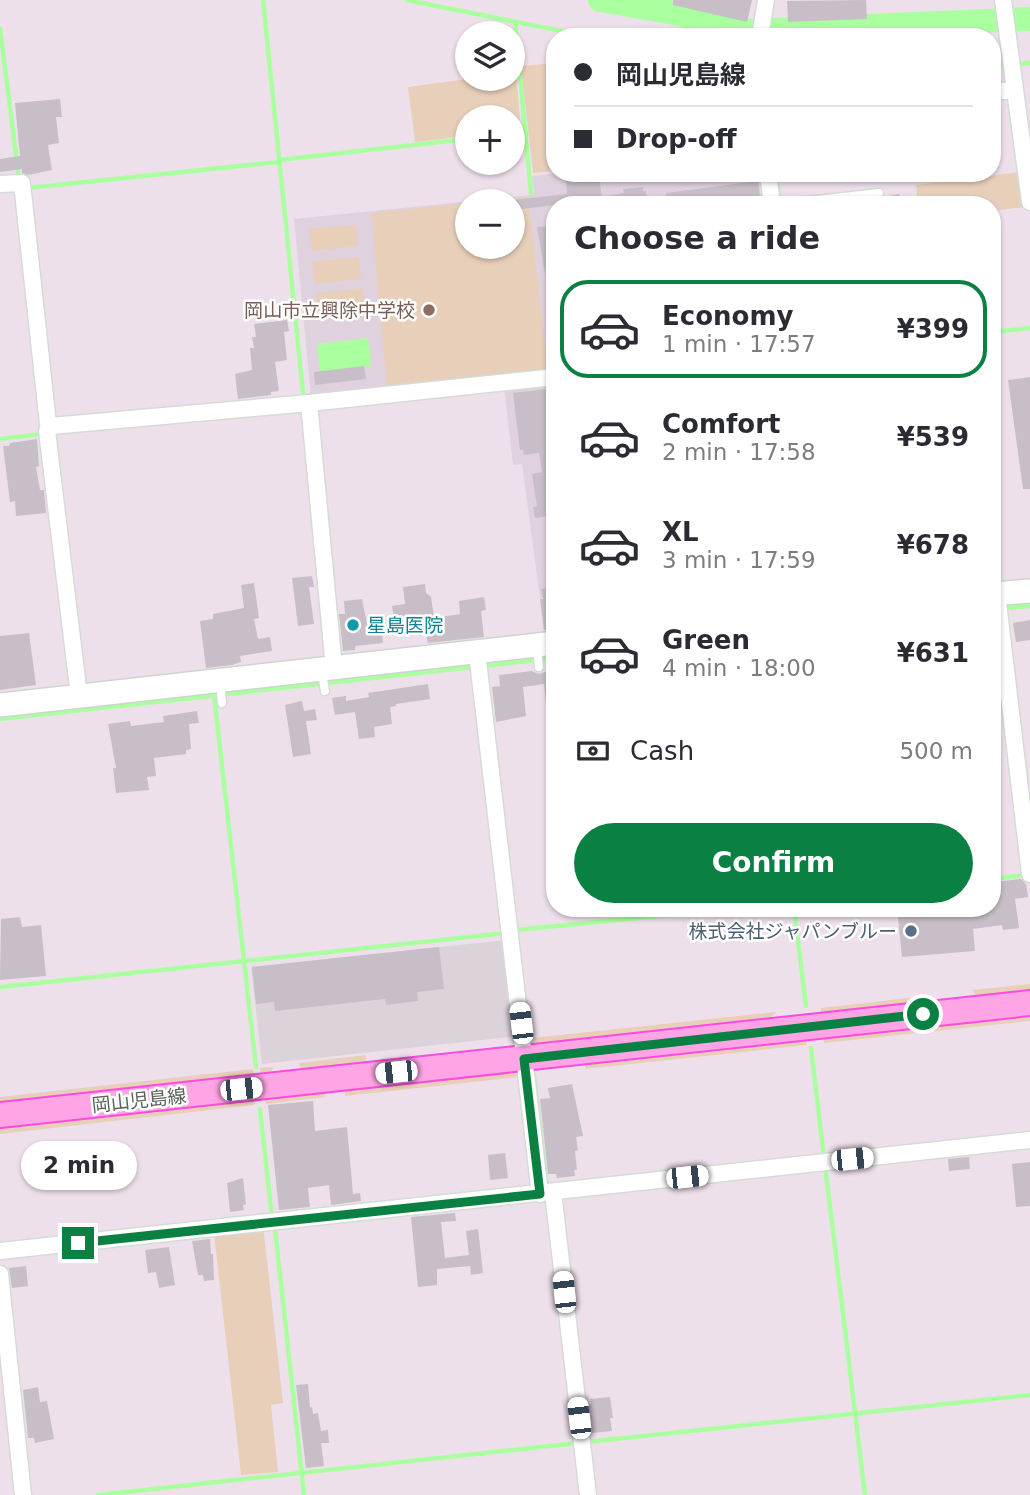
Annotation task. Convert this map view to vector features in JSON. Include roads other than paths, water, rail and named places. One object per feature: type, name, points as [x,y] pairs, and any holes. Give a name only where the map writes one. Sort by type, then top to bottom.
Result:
[{"type":"main road","name":"岡山児島線","points":[[0,1115],[1030,1003]]},
{"type":"street","points":[[761,28],[766,0]]},
{"type":"street","points":[[1005,13],[1030,202]]},
{"type":"street","points":[[1001,91],[1015,90]]},
{"type":"street","points":[[0,184],[22,184],[48,424],[51,426]]},
{"type":"street","points":[[79,696],[47,431],[51,426],[546,378]]},
{"type":"street","points":[[309,403],[326,679]]},
{"type":"street","points":[[1001,601],[1030,591]]},
{"type":"street","points":[[1001,635],[1030,874]]},
{"type":"street","points":[[0,705],[79,696],[221,693],[541,655]]},
{"type":"street","points":[[478,661],[524,1059],[589,1495]]},
{"type":"street","points":[[0,1251],[1030,1139]]},
{"type":"street","points":[[0,1274],[23,1495]]},
{"type":"lane","points":[[851,196],[879,193]]},
{"type":"waterway","points":[[263,0],[303,393]]},
{"type":"waterway","points":[[407,0],[547,28]]},
{"type":"waterway","points":[[600,0],[738,28]]},
{"type":"waterway","points":[[821,28],[1030,19]]},
{"type":"waterway","points":[[0,28],[19,179]]},
{"type":"waterway","points":[[1016,64],[1030,63]]},
{"type":"waterway","points":[[1001,65],[1005,65]]},
{"type":"waterway","points":[[521,91],[531,193]]},
{"type":"waterway","points":[[279,160],[455,140]]},
{"type":"waterway","points":[[27,188],[279,162]]},
{"type":"waterway","points":[[777,182],[779,196]]},
{"type":"waterway","points":[[1001,331],[1030,328]]},
{"type":"waterway","points":[[0,439],[42,434]]},
{"type":"waterway","points":[[1004,608],[1030,606]]},
{"type":"waterway","points":[[0,719],[546,659]]},
{"type":"waterway","points":[[214,695],[256,1067]]},
{"type":"waterway","points":[[1001,878],[1025,875]]},
{"type":"waterway","points":[[515,930],[649,917]]},
{"type":"waterway","points":[[795,917],[806,1006]]},
{"type":"waterway","points":[[0,987],[506,933]]},
{"type":"waterway","points":[[811,1048],[824,1158]]},
{"type":"waterway","points":[[534,1076],[547,1188]]},
{"type":"waterway","points":[[260,1109],[272,1219]]},
{"type":"waterway","points":[[825,1165],[865,1495]]},
{"type":"waterway","points":[[275,1229],[304,1495]]},
{"type":"waterway","points":[[587,1442],[1030,1395]]},
{"type":"waterway","points":[[98,1495],[577,1443]]},
{"type":"place","name":"岡山市立興除中学校","points":[[429,310]]},
{"type":"place","name":"星島医院","points":[[353,625]]},
{"type":"place","name":"株式会社ジャパンブルー","points":[[911,931]]}]
